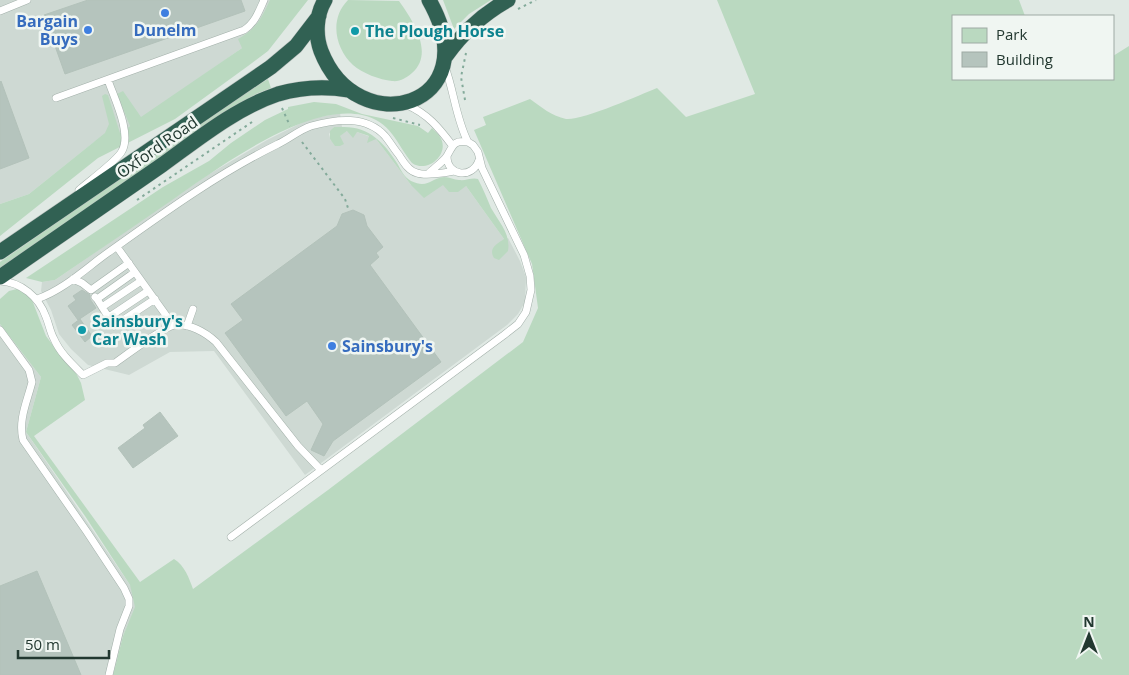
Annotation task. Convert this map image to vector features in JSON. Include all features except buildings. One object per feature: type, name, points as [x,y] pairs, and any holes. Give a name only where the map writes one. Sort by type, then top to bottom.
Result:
[{"type":"highway","points":[[325,0],[319,16],[318,38],[324,59],[338,81],[350,90],[388,104],[404,103],[418,98],[429,90],[439,77],[445,60],[473,24],[492,9],[508,0]]},
{"type":"highway","points":[[429,0],[443,34],[445,60]]},
{"type":"highway","name":"Oxford Road","points":[[0,252],[270,67],[296,46],[319,16]]},
{"type":"highway","name":"Oxford Road","points":[[0,279],[173,157],[251,106],[279,94],[300,89],[331,87],[350,90]]},
{"type":"lane","points":[[0,11],[28,0]]},
{"type":"lane","points":[[56,98],[244,30],[255,19],[264,0]]},
{"type":"lane","points":[[231,536],[504,335],[518,324],[526,312],[531,290],[526,262],[497,202],[479,160],[476,148],[468,142],[463,132],[445,60]]},
{"type":"lane","points":[[40,226],[120,154],[123,149],[126,136],[108,80]]},
{"type":"lane","points":[[404,103],[423,112],[433,120],[452,145]]},
{"type":"lane","points":[[37,299],[63,287],[206,185],[255,155],[308,127],[332,121],[350,120],[374,127],[385,136],[410,169],[418,174],[440,174],[454,171],[464,174],[474,169],[479,160]]},
{"type":"lane","points":[[429,173],[447,156],[452,145],[459,142],[468,142]]},
{"type":"lane","points":[[447,156],[448,164],[454,171]]},
{"type":"lane","points":[[117,247],[173,325]]},
{"type":"lane","points":[[91,290],[129,263]]},
{"type":"lane","points":[[97,299],[135,272]]},
{"type":"lane","points":[[0,279],[17,284],[37,299],[42,307],[54,340],[63,354],[83,375],[106,363],[115,363],[173,325],[187,326],[204,332],[216,342],[298,446],[321,470]]},
{"type":"lane","points":[[72,280],[82,283],[91,290],[114,326],[155,299]]},
{"type":"lane","points":[[102,307],[141,281]]},
{"type":"lane","points":[[109,317],[148,291]]},
{"type":"lane","points":[[187,326],[193,309]]},
{"type":"lane","points":[[0,330],[32,377],[21,419],[20,431],[23,440],[87,532],[124,588],[129,599],[129,606],[120,629],[109,675]]},
{"type":"path","points":[[282,106],[288,122],[345,199],[350,211]]},
{"type":"shaded area","points":[[0,0],[281,0],[242,48],[120,133],[94,142],[29,194],[0,204]]},
{"type":"shaded area","points":[[340,113],[342,127],[334,127],[329,134],[331,141],[347,131],[357,132],[376,139],[411,185],[443,184],[466,186],[504,239],[508,238],[520,261],[526,277],[525,302],[518,314],[507,325],[305,475],[214,351],[170,352],[129,375],[88,365],[59,334],[51,310],[41,291],[42,282],[55,280],[206,176],[267,140],[309,119]]},
{"type":"shaded area","points":[[0,324],[41,377],[26,432],[132,588],[136,607],[123,636],[113,675],[0,675]]},
{"type":"green space","points":[[270,0],[308,0],[268,51],[175,119],[98,158],[0,236],[0,204],[29,194],[105,133],[109,124],[102,96],[108,95],[120,133],[130,126],[117,94],[123,91],[141,117],[242,48],[238,39],[250,31],[258,22]]},
{"type":"green space","points":[[348,0],[399,1],[415,26],[421,46],[422,56],[419,65],[412,73],[398,81],[392,81],[371,76],[353,65],[338,42],[336,24],[342,8]]},
{"type":"green space","points":[[443,0],[491,0],[469,14],[454,29]]},
{"type":"green space","points":[[717,0],[1019,0],[1025,15],[952,15],[952,80],[1114,80],[1114,55],[1129,46],[1129,675],[113,675],[123,636],[135,607],[130,585],[85,516],[26,432],[41,377],[0,324],[0,299],[9,291],[17,289],[25,293],[32,300],[46,336],[75,371],[81,383],[85,400],[34,436],[140,582],[174,559],[184,569],[193,589],[328,490],[523,342],[538,308],[532,264],[474,130],[486,125],[483,117],[530,99],[556,116],[574,119],[611,107],[657,88],[686,117],[755,94]]},
{"type":"green space","points":[[268,79],[271,88],[239,104],[0,268],[0,262],[226,105]]},
{"type":"green space","points":[[314,102],[336,104],[362,114],[418,126],[428,133],[432,128],[442,141],[441,153],[429,165],[418,166],[412,163],[392,134],[380,122],[372,118],[362,115],[338,114],[312,119],[285,130],[230,160],[55,280],[42,282],[26,278],[163,187],[209,161],[231,143],[265,120],[288,109],[288,107]]},
{"type":"green space","points":[[334,127],[351,127],[367,132],[381,142],[411,181],[425,184],[444,177],[457,180],[478,179],[491,208],[506,234],[508,251],[499,260],[492,255],[496,245],[504,239],[466,186],[458,192],[449,192],[443,185],[424,198],[411,185],[376,139],[367,143],[369,136],[357,132],[353,138],[347,131],[340,136],[344,144],[335,146],[330,139],[330,131]]},
{"type":"place","name":"Dunelm","points":[[165,13]]},
{"type":"place","name":"Bargain Buys","points":[[88,30]]},
{"type":"place","name":"The Plough Horse","points":[[355,31]]},
{"type":"place","name":"Sainsbury's Car Wash","points":[[82,330]]},
{"type":"place","name":"Sainsbury's","points":[[332,346]]}]
